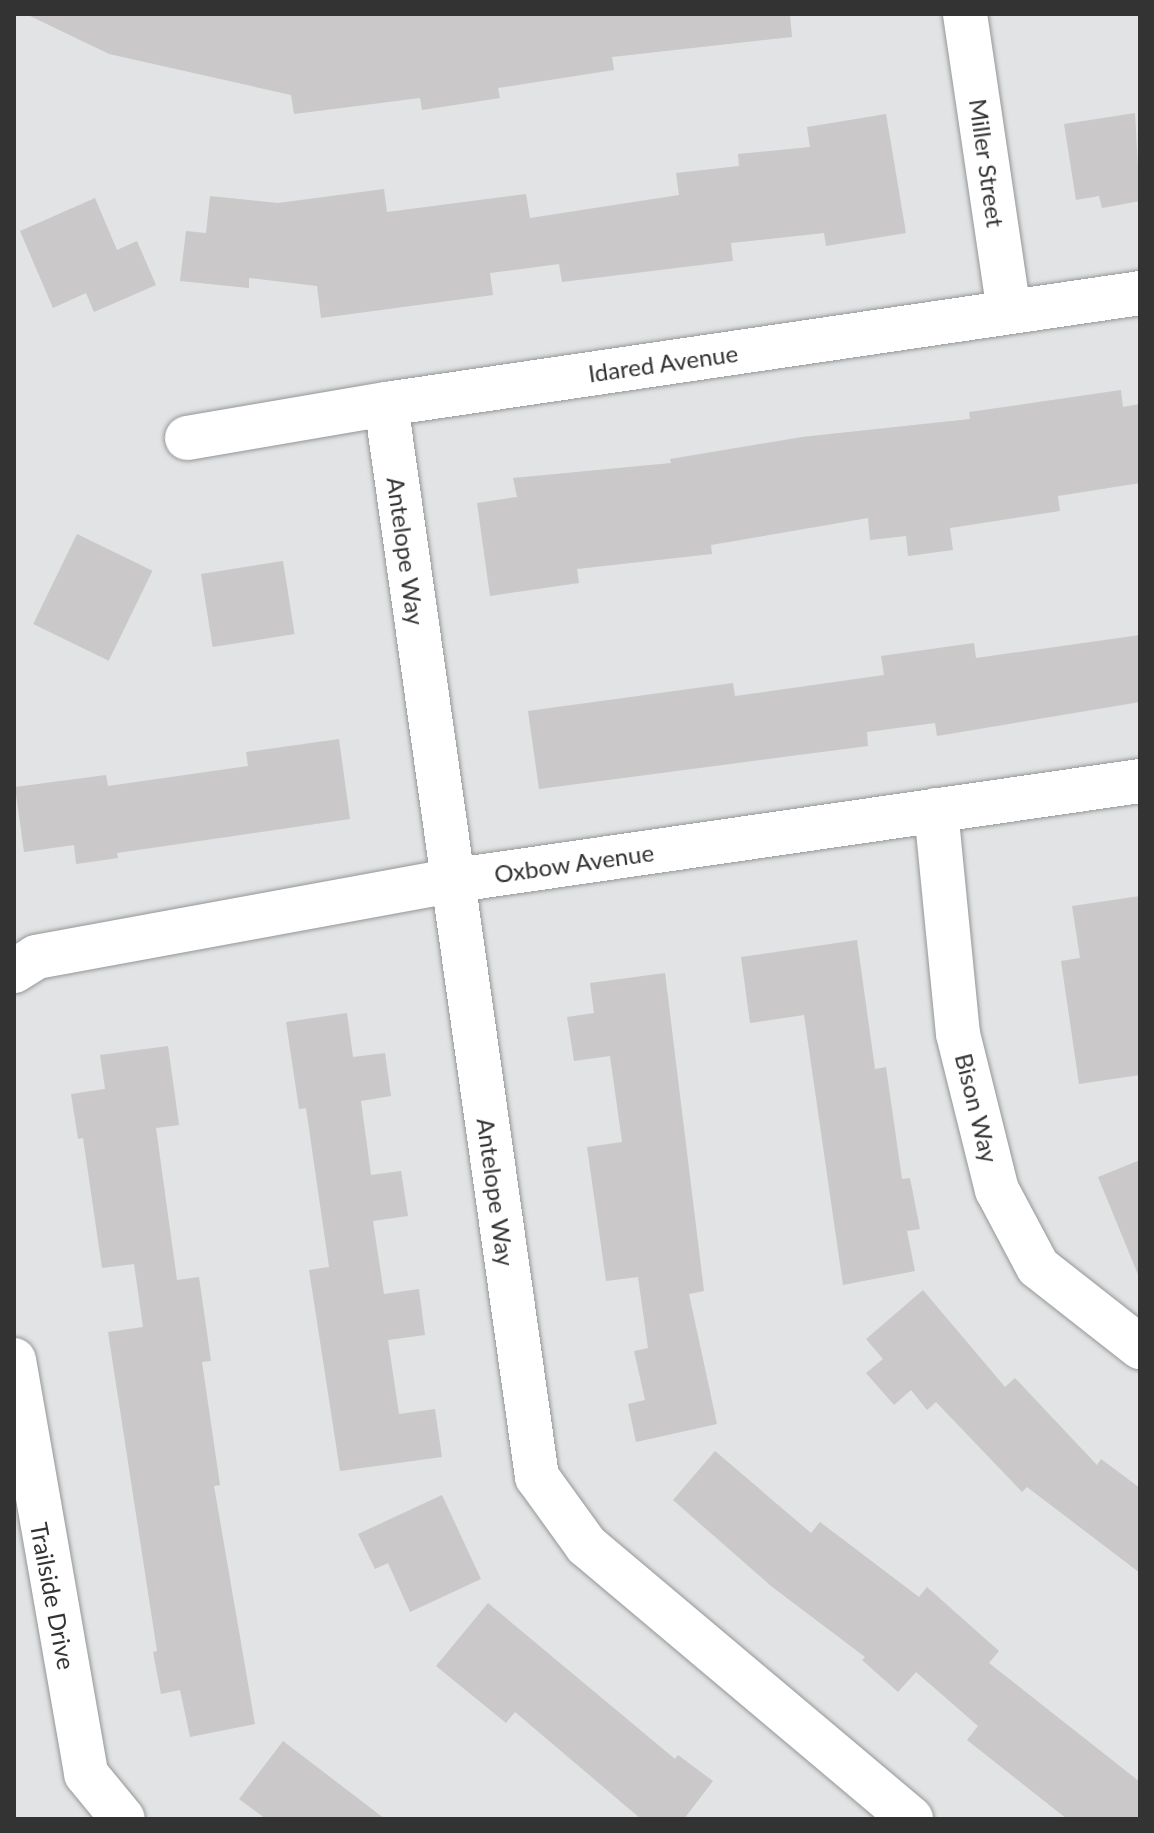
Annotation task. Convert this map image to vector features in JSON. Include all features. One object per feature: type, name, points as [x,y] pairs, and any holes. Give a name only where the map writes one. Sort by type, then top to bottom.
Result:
[{"type":"street","name":"Miller Street","points":[[965,14],[1009,312]]},
{"type":"street","name":"Idared Avenue","points":[[187,438],[386,404],[1140,293]]},
{"type":"street","name":"Antelope Way","points":[[386,404],[450,881],[537,1477],[586,1545],[911,1819]]},
{"type":"street","name":"Oxbow Avenue","points":[[14,971],[36,957],[450,881],[1140,781]]},
{"type":"street","name":"Bison Way","points":[[936,810],[958,1034],[997,1190],[1038,1267],[1140,1347]]},
{"type":"street","name":"Trailside Drive","points":[[14,1360],[86,1774],[123,1819]]},
{"type":"building","points":[[26,14],[790,14],[792,37],[612,57],[614,70],[498,88],[500,98],[422,110],[420,98],[294,114],[291,95],[109,54]]},
{"type":"building","points":[[1135,113],[1140,201],[1102,208],[1099,196],[1076,200],[1064,124]]},
{"type":"building","points":[[886,114],[906,233],[826,246],[824,233],[731,243],[733,261],[562,282],[559,264],[490,273],[493,295],[321,318],[317,286],[249,278],[249,288],[180,281],[186,231],[206,233],[210,196],[278,203],[384,189],[387,212],[526,194],[530,218],[679,195],[676,173],[739,166],[738,154],[810,147],[807,127]]},
{"type":"building","points":[[95,198],[117,250],[137,241],[156,285],[94,312],[86,293],[53,308],[20,231]]},
{"type":"building","points":[[1121,390],[1123,407],[1140,404],[1140,483],[1058,496],[1060,511],[950,528],[953,550],[908,556],[906,536],[870,540],[868,518],[711,545],[712,554],[577,569],[579,583],[490,596],[477,503],[517,497],[513,478],[671,463],[670,459],[802,437],[970,419],[969,412]]},
{"type":"building","points":[[77,534],[152,571],[109,661],[33,624]]},
{"type":"building","points":[[283,561],[295,634],[213,647],[201,574]]},
{"type":"building","points":[[1140,635],[1140,702],[937,736],[935,723],[867,732],[868,746],[539,789],[528,711],[733,683],[735,696],[884,675],[881,656],[974,643],[976,658]]},
{"type":"building","points":[[339,739],[350,819],[117,853],[118,858],[76,864],[74,845],[24,852],[15,787],[106,775],[108,786],[248,766],[246,752]]},
{"type":"building","points":[[1140,896],[1140,1075],[1079,1084],[1061,961],[1080,958],[1072,906]]},
{"type":"building","points":[[857,940],[875,1069],[886,1067],[902,1179],[910,1178],[920,1229],[907,1231],[915,1271],[843,1285],[804,1015],[750,1023],[741,957]]},
{"type":"building","points":[[665,973],[704,1291],[689,1294],[717,1424],[636,1442],[628,1404],[645,1400],[634,1351],[648,1348],[638,1277],[606,1281],[587,1147],[622,1142],[610,1056],[574,1061],[567,1017],[594,1013],[590,983]]},
{"type":"building","points":[[347,1013],[353,1057],[385,1053],[391,1096],[361,1101],[371,1175],[401,1171],[408,1216],[373,1221],[384,1294],[419,1289],[425,1335],[388,1340],[399,1414],[435,1409],[442,1457],[340,1471],[309,1270],[329,1267],[306,1108],[299,1109],[286,1022]]},
{"type":"building","points":[[168,1046],[179,1125],[156,1128],[177,1280],[199,1277],[211,1361],[202,1362],[220,1485],[214,1486],[255,1724],[190,1737],[180,1690],[161,1694],[108,1332],[143,1327],[134,1264],[102,1268],[83,1138],[78,1139],[71,1094],[105,1089],[100,1055]]},
{"type":"building","points":[[1140,1160],[1140,1276],[1139,1277],[1098,1177]]},
{"type":"building","points":[[923,1290],[1005,1387],[1015,1378],[1097,1465],[1101,1459],[1140,1488],[1140,1573],[1027,1487],[1022,1492],[936,1402],[927,1410],[911,1390],[894,1405],[866,1373],[883,1359],[866,1339]]},
{"type":"building","points":[[715,1451],[811,1533],[820,1522],[919,1597],[927,1587],[999,1651],[989,1663],[1140,1782],[1140,1819],[1067,1819],[967,1740],[978,1726],[916,1672],[898,1692],[862,1660],[865,1657],[771,1586],[673,1500]]},
{"type":"building","points":[[442,1495],[481,1579],[410,1612],[388,1563],[375,1569],[358,1534]]},
{"type":"building","points":[[488,1603],[675,1759],[678,1755],[713,1781],[684,1819],[641,1819],[515,1712],[506,1723],[436,1666]]},
{"type":"building","points":[[283,1741],[385,1819],[266,1819],[239,1799]]}]
